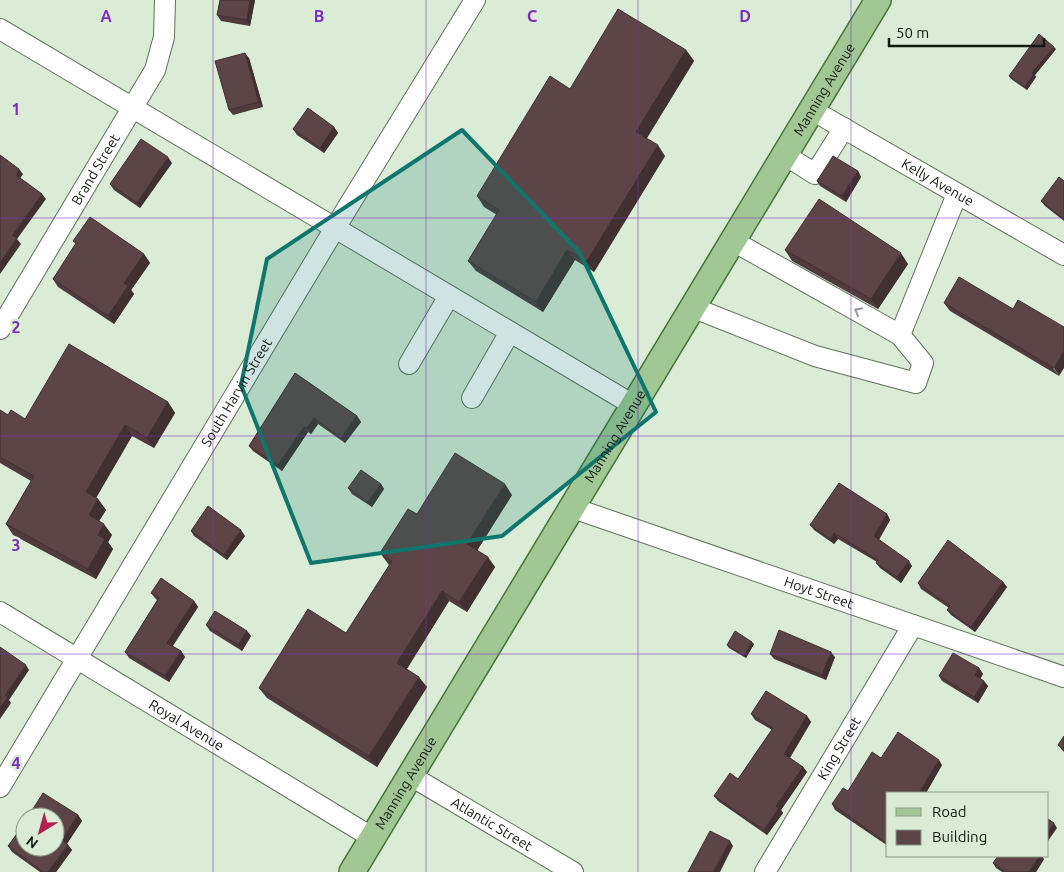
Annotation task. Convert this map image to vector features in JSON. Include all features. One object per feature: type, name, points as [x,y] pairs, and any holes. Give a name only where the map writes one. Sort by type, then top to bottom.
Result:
[{"type":"main road","name":"Manning Avenue","points":[[352,872],[635,406],[878,0]]},
{"type":"street","name":"Brand Street","points":[[0,329],[155,70],[164,37],[166,0]]},
{"type":"street","name":"South Harvin Street","points":[[0,787],[335,228],[475,0]]},
{"type":"street","points":[[0,29],[635,406]]},
{"type":"street","name":"Kelly Avenue","points":[[812,110],[1064,255]]},
{"type":"street","points":[[785,155],[816,174],[844,128]]},
{"type":"street","points":[[900,335],[957,194]]},
{"type":"street","points":[[694,308],[815,356],[916,383],[923,363],[900,335],[733,241]]},
{"type":"street","points":[[409,364],[449,296]]},
{"type":"street","points":[[472,398],[510,332]]},
{"type":"street","name":"Hoyt Street","points":[[573,508],[1064,678]]},
{"type":"street","name":"Royal Avenue","points":[[0,612],[373,838]]},
{"type":"street","name":"King Street","points":[[766,872],[914,625]]},
{"type":"street","name":"Atlantic Street","points":[[411,776],[573,872]]},
{"type":"highlighted area","points":[[462,130],[580,253],[656,412],[502,536],[311,563],[241,385],[267,259]]},
{"type":"building","points":[[220,0],[250,0],[247,20],[217,15]]},
{"type":"building","points":[[618,9],[686,50],[636,132],[658,145],[587,261],[567,250],[536,302],[468,261],[499,210],[477,196],[550,76],[570,89]]},
{"type":"building","points":[[1039,34],[1054,47],[1032,73],[1034,74],[1025,87],[1009,76]]},
{"type":"building","points":[[245,53],[259,102],[229,110],[215,61]]},
{"type":"building","points":[[308,108],[334,127],[320,148],[293,129]]},
{"type":"building","points":[[141,139],[168,157],[137,203],[110,184]]},
{"type":"building","points":[[0,155],[19,169],[16,175],[42,194],[12,235],[17,238],[0,263]]},
{"type":"building","points":[[833,156],[858,171],[842,196],[817,181]]},
{"type":"building","points":[[1059,177],[1064,181],[1064,219],[1041,201]]},
{"type":"building","points":[[819,199],[901,253],[871,299],[785,250]]},
{"type":"building","points":[[90,217],[144,254],[124,283],[128,286],[108,316],[53,279],[76,243],[73,241]]},
{"type":"building","points":[[959,277],[1013,309],[1018,300],[1064,327],[1064,350],[1054,368],[944,303]]},
{"type":"building","points":[[69,344],[168,402],[147,438],[125,425],[86,492],[98,499],[89,515],[104,524],[98,535],[105,539],[88,569],[6,524],[34,476],[0,457],[0,410],[8,415],[11,410],[25,419]]},
{"type":"building","points":[[295,373],[357,416],[341,438],[314,418],[307,428],[304,427],[278,465],[249,446]]},
{"type":"building","points":[[455,453],[505,484],[467,544],[488,557],[459,602],[442,591],[397,663],[419,677],[369,756],[259,688],[308,609],[346,633],[392,561],[380,553],[408,509],[417,514]]},
{"type":"building","points":[[361,470],[381,484],[368,502],[348,488]]},
{"type":"building","points":[[839,483],[887,514],[874,536],[909,561],[897,577],[876,563],[878,560],[834,533],[830,539],[810,525]]},
{"type":"building","points":[[208,506],[241,530],[224,555],[191,531]]},
{"type":"building","points":[[948,540],[1003,582],[971,627],[947,610],[950,606],[918,583]]},
{"type":"building","points":[[161,578],[194,601],[167,643],[181,651],[165,676],[125,652],[159,598],[151,593]]},
{"type":"building","points":[[215,611],[247,631],[238,645],[206,625]]},
{"type":"building","points":[[779,630],[831,652],[822,675],[770,654]]},
{"type":"building","points":[[735,631],[752,642],[744,656],[727,645]]},
{"type":"building","points":[[0,647],[26,665],[5,695],[8,697],[0,708]]},
{"type":"building","points":[[953,653],[979,668],[975,675],[984,681],[974,697],[939,676]]},
{"type":"building","points":[[766,691],[807,716],[784,754],[803,767],[776,806],[779,808],[764,830],[714,796],[730,773],[738,779],[773,728],[751,714]]},
{"type":"building","points":[[898,732],[939,760],[920,792],[886,792],[886,843],[832,804],[843,788],[848,791],[872,752],[881,758]]},
{"type":"building","points":[[1064,736],[1064,749],[1058,745]]},
{"type":"building","points":[[43,793],[78,815],[65,835],[65,807],[34,807]]},
{"type":"building","points":[[1049,820],[1054,823],[1049,830]]},
{"type":"building","points":[[710,831],[730,841],[713,872],[688,872]]},
{"type":"building","points":[[15,837],[15,851],[8,846]]},
{"type":"building","points":[[23,857],[59,857],[48,872],[43,872]]},
{"type":"building","points":[[997,857],[1039,857],[1029,872],[1006,872],[993,863]]}]
